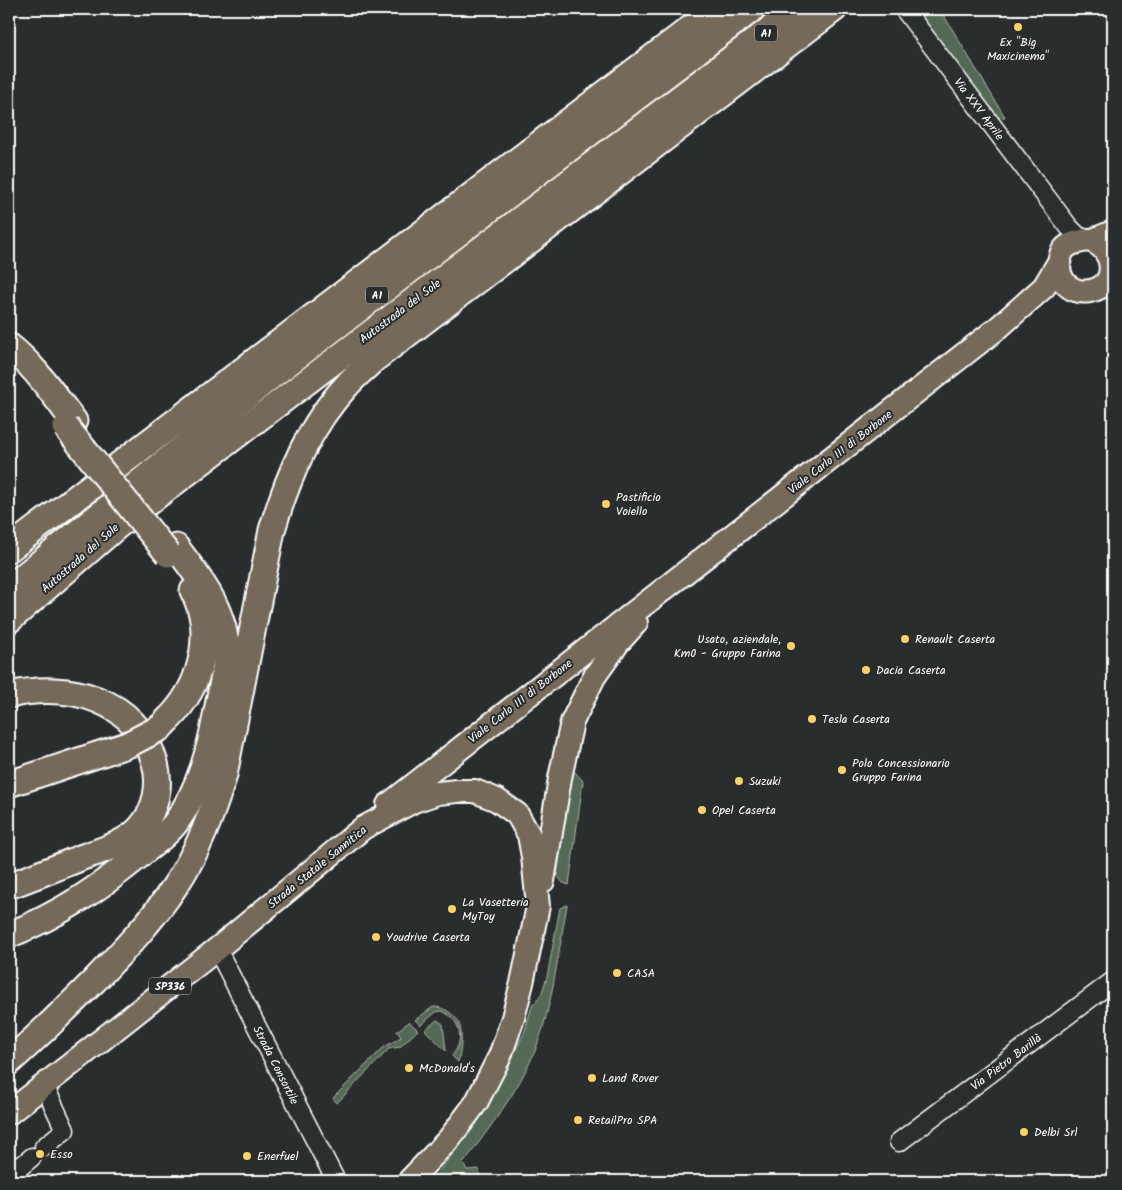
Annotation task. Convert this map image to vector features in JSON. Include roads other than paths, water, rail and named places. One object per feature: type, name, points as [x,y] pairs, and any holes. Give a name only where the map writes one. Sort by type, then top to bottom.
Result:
[{"type":"highway","points":[[9,549],[716,9]]},
{"type":"highway","name":"Autostrada del Sole","points":[[9,588],[275,374],[752,9]]},
{"type":"highway","name":"Autostrada del Sole","points":[[9,620],[117,526],[797,9]]},
{"type":"highway","points":[[9,1062],[51,1024],[132,943],[176,885],[194,852],[212,814],[224,775],[272,530],[282,497],[307,441],[330,406],[348,384],[373,360],[834,9]]},
{"type":"highway","points":[[9,346],[18,353],[40,378],[70,424]]},
{"type":"highway","points":[[9,360],[70,424],[172,551],[198,574],[214,602],[226,642],[226,662],[208,753],[198,783],[176,822],[160,838],[97,889],[38,923],[9,935]]},
{"type":"highway","points":[[9,784],[127,745],[160,728],[176,710],[193,685],[201,662],[204,640],[203,617],[195,595],[172,551]]},
{"type":"highway","points":[[9,695],[46,690],[78,693],[120,711],[138,728],[151,750],[158,776],[157,794],[151,810],[140,828],[120,842],[9,886]]},
{"type":"main road","name":"Viale Carlo III di Borbone","points":[[363,828],[396,798],[999,327],[1044,288],[1066,248],[1072,243],[1097,238],[1113,232]]},
{"type":"main road","name":"Viale Carlo III di Borbone","points":[[999,327],[1039,301],[1053,295],[1077,291],[1092,291],[1099,288],[1111,274],[1108,253],[1094,241],[1088,240]]},
{"type":"main road","points":[[1060,258],[1061,277],[1070,288],[1077,291]]},
{"type":"main road","name":"Viale Carlo III di Borbone","points":[[538,906],[560,778],[572,722],[594,677],[618,643],[680,576]]},
{"type":"main road","name":"Strada Statale Sannitica","points":[[9,1113],[217,949],[363,828],[414,801],[438,793],[475,792],[497,800],[517,814],[529,835],[538,906],[519,996],[500,1056],[470,1110],[449,1140],[409,1181]]},
{"type":"street","name":"Via XXV Aprile","points":[[904,9],[1074,232],[1088,240]]},
{"type":"street","name":"Via XXV Aprile","points":[[1055,208],[1065,234],[1060,258]]},
{"type":"street","name":"Strada Consortile","points":[[217,949],[336,1181]]},
{"type":"street","name":"Via Pietro Barillà","points":[[899,1142],[1113,982]]},
{"type":"street","points":[[9,1164],[19,1168],[64,1130],[44,1085]]},
{"type":"place","name":"Ex \"Big Maxicinema\"","points":[[1018,27]]},
{"type":"place","name":"Pastificio Voiello","points":[[606,504]]},
{"type":"place","name":"Renault Caserta","points":[[905,639]]},
{"type":"place","name":"Usato, aziendale, Km0 - Gruppo Farina","points":[[791,646]]},
{"type":"place","name":"Dacia Caserta","points":[[866,670]]},
{"type":"place","name":"Tesla Caserta","points":[[812,719]]},
{"type":"place","name":"Polo Concessionario Gruppo Farina","points":[[842,770]]},
{"type":"place","name":"Suzuki","points":[[739,781]]},
{"type":"place","name":"Opel Caserta","points":[[702,810]]},
{"type":"place","name":"La Vasetteria MyToy","points":[[452,909]]},
{"type":"place","name":"Youdrive Caserta","points":[[376,937]]},
{"type":"place","name":"CASA","points":[[617,973]]},
{"type":"place","name":"McDonald's","points":[[409,1068]]},
{"type":"place","name":"Land Rover","points":[[592,1078]]},
{"type":"place","name":"RetailPro SPA","points":[[578,1120]]},
{"type":"place","name":"Delbi Srl","points":[[1024,1132]]},
{"type":"place","name":"Esso","points":[[40,1154]]},
{"type":"place","name":"Enerfuel","points":[[247,1156]]}]
